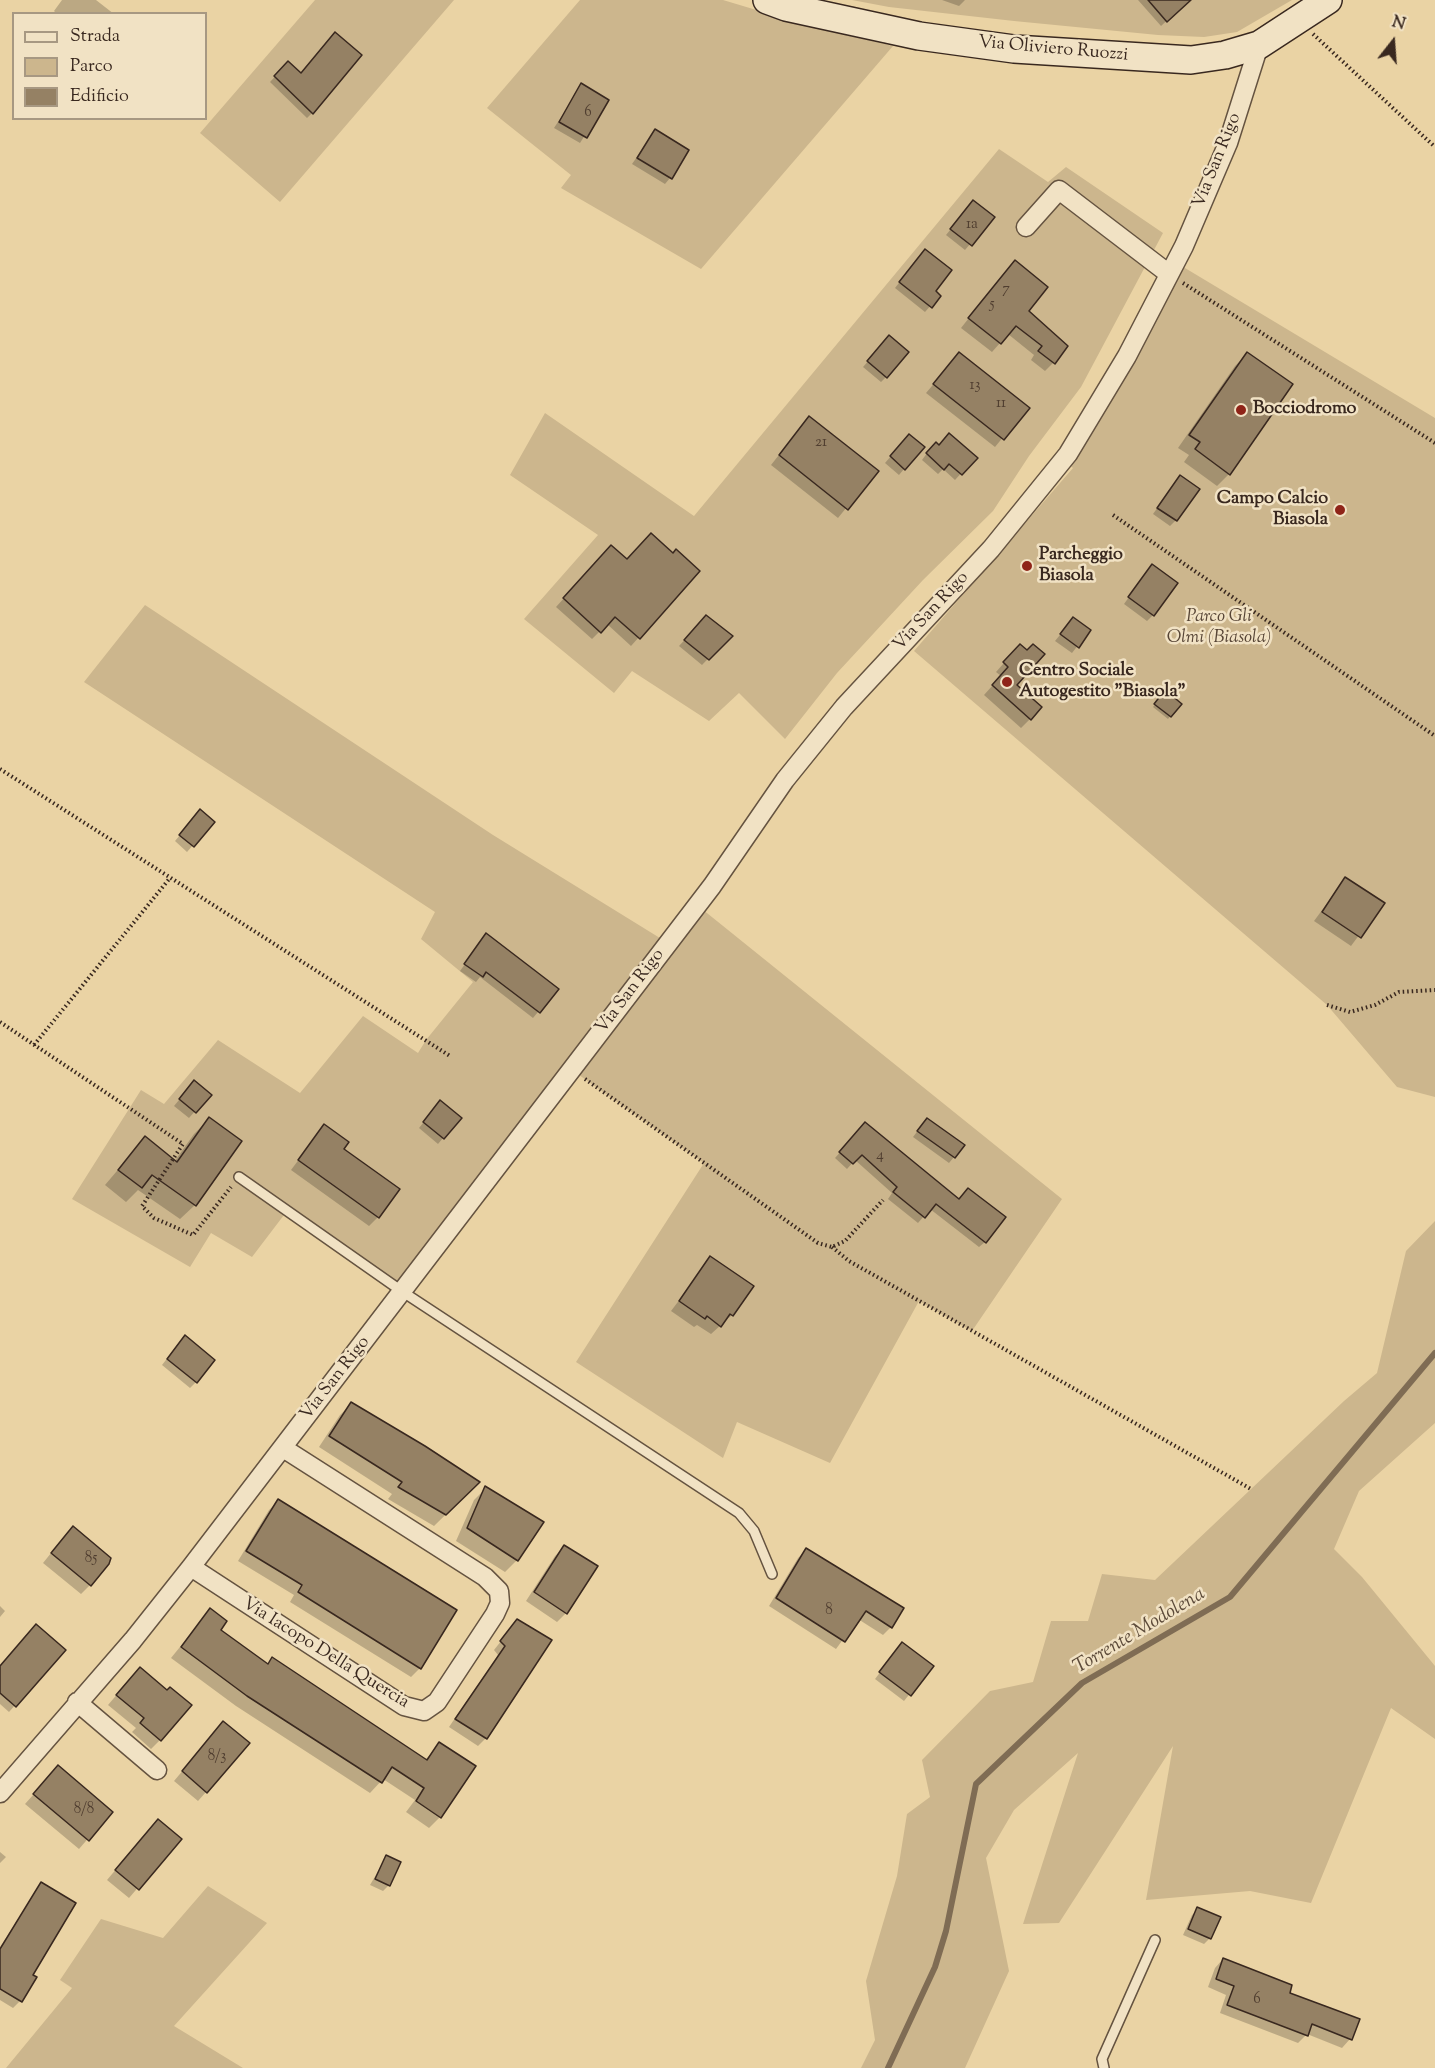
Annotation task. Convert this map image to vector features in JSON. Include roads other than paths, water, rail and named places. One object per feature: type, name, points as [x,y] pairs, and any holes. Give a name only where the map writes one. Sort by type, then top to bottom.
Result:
[{"type":"street","name":"Via Oliviero Ruozzi","points":[[767,0],[786,7],[919,36],[1014,49],[1191,60],[1225,55],[1259,45],[1328,0]]},
{"type":"street","name":"Via San Rigo","points":[[0,1793],[133,1640],[191,1567],[712,886],[785,780],[824,732],[991,549],[1068,454],[1128,356],[1169,274],[1228,143],[1259,45]]},
{"type":"street","points":[[1026,226],[1059,190],[1169,274]]},
{"type":"street","name":"Via Iacopo Della Quercia","points":[[191,1567],[404,1706],[424,1711],[437,1702],[495,1614],[500,1603],[499,1591],[486,1577],[283,1448]]},
{"type":"street","points":[[77,1702],[157,1770]]},
{"type":"lane","points":[[239,1177],[403,1292],[739,1513],[754,1531],[772,1574]]},
{"type":"lane","points":[[1104,2068],[1102,2059],[1155,1940]]},
{"type":"waterway","name":"Torrente Modolena","points":[[888,2068],[935,1967],[946,1931],[976,1784],[1082,1683],[1230,1597],[1435,1353]]},
{"type":"place","name":"Bocciodromo","points":[[1241,410]]},
{"type":"place","name":"Campo Calcio Biasola","points":[[1340,510]]},
{"type":"place","name":"Parcheggio Biasola","points":[[1027,566]]},
{"type":"place","name":"Centro Sociale Autogestito \"Biasola\"","points":[[1007,682]]},
{"type":"park label","name":"Parco Gli Olmi (Biasola)","points":[[1219,628]]}]
